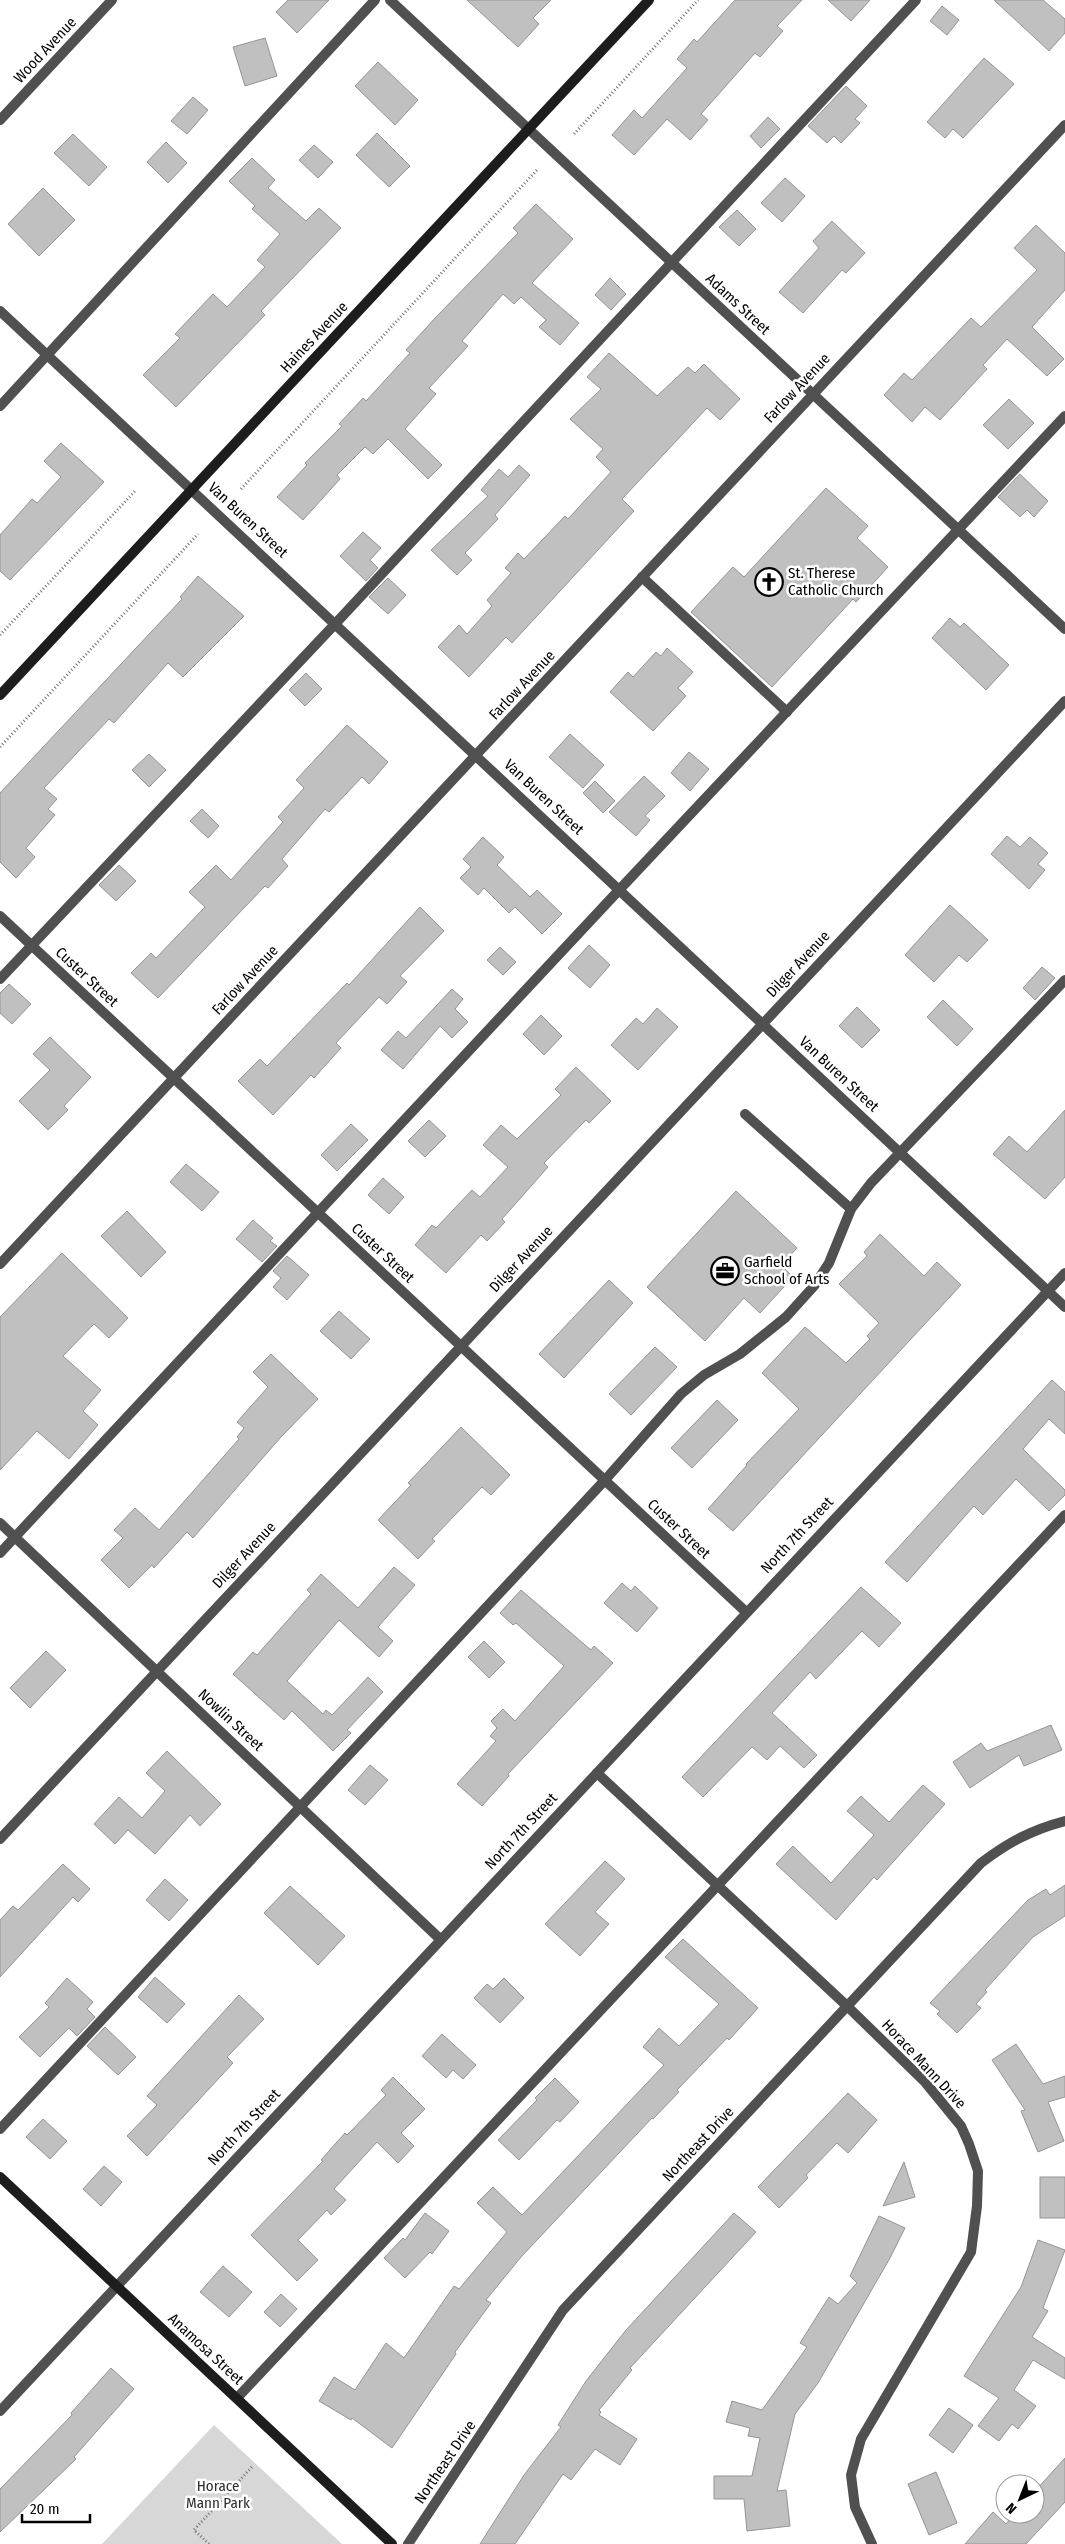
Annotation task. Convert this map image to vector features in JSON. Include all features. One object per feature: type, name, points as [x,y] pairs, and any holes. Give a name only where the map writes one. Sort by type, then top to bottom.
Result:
[{"type":"main road","name":"Haines Avenue","points":[[0,695],[649,0]]},
{"type":"main road","name":"Anamosa Street","points":[[0,2177],[392,2544]]},
{"type":"street","name":"Wood Avenue","points":[[0,120],[112,0]]},
{"type":"street","points":[[0,406],[375,0]]},
{"type":"street","name":"Adams Street","points":[[390,0],[1065,629]]},
{"type":"street","points":[[0,979],[336,623],[916,0]]},
{"type":"street","name":"Farlow Avenue","points":[[0,1264],[477,755],[812,393],[1065,125]]},
{"type":"street","name":"Van Buren Street","points":[[0,311],[763,1022],[1065,1307]]},
{"type":"street","points":[[0,1553],[1065,416]]},
{"type":"street","points":[[642,577],[787,712]]},
{"type":"street","name":"Dilger Avenue","points":[[0,1839],[1065,701]]},
{"type":"street","name":"Custer Street","points":[[0,916],[746,1612]]},
{"type":"street","points":[[0,2128],[605,1480],[681,1394],[704,1375],[740,1354],[786,1317],[814,1286],[829,1263],[851,1209],[900,1152],[1065,980]]},
{"type":"street","points":[[745,1114],[851,1209]]},
{"type":"street","name":"North 7th Street","points":[[0,2411],[1065,1273]]},
{"type":"street","points":[[236,2398],[1065,1515]]},
{"type":"street","name":"Nowlin Street","points":[[0,1523],[440,1939]]},
{"type":"street","name":"Horace Mann Drive","points":[[597,1772],[847,2006],[944,2103],[961,2126],[978,2171],[977,2206],[971,2252],[861,2439],[851,2475],[855,2506],[872,2544]]},
{"type":"street","name":"Northeast Drive","points":[[408,2544],[563,2310],[981,1863],[1007,1843],[1040,1828],[1065,1821]]},
{"type":"path","points":[[574,134],[698,0]]},
{"type":"path","points":[[241,489],[537,170]]},
{"type":"path","points":[[0,636],[136,490]]},
{"type":"path","points":[[0,747],[198,534]]},
{"type":"path","points":[[208,2544],[194,2530],[252,2467]]},
{"type":"green space","name":"Horace Mann Park","points":[[214,2425],[342,2544],[102,2544]]},
{"type":"building","points":[[288,0],[329,0],[297,33],[276,12]]},
{"type":"building","points":[[467,0],[551,0],[533,18],[539,24],[518,47]]},
{"type":"building","points":[[735,0],[802,0],[777,26],[783,31],[760,57],[755,53],[701,114],[708,120],[690,140],[667,119],[634,155],[612,135],[634,110],[642,118],[687,68],[677,59],[694,39],[697,42]]},
{"type":"building","points":[[828,0],[870,0],[851,21]]},
{"type":"building","points":[[994,0],[1043,0],[1065,19],[1065,33],[1049,51]]},
{"type":"building","points":[[942,6],[959,20],[947,35],[930,21]]},
{"type":"building","points":[[265,38],[277,76],[245,86],[233,47]]},
{"type":"building","points":[[984,58],[1014,84],[963,138],[953,129],[945,138],[927,122]]},
{"type":"building","points":[[378,62],[418,100],[395,125],[355,86]]},
{"type":"building","points":[[846,86],[867,106],[855,119],[860,123],[841,143],[834,136],[827,143],[808,126]]},
{"type":"building","points":[[193,97],[208,110],[187,134],[171,121]]},
{"type":"building","points":[[768,117],[780,129],[761,148],[750,136]]},
{"type":"building","points":[[377,133],[410,166],[389,187],[356,155]]},
{"type":"building","points":[[73,134],[107,167],[89,186],[54,153]]},
{"type":"building","points":[[166,142],[187,163],[168,183],[147,162]]},
{"type":"building","points":[[314,145],[333,162],[318,178],[299,160]]},
{"type":"building","points":[[252,158],[275,180],[268,188],[306,221],[319,208],[341,228],[261,311],[265,315],[176,407],[143,375],[180,338],[175,334],[213,294],[227,307],[265,267],[257,260],[280,234],[252,209],[255,206],[229,181]]},
{"type":"building","points":[[785,178],[805,196],[782,222],[761,203]]},
{"type":"building","points":[[43,188],[75,220],[39,256],[8,224]]},
{"type":"building","points":[[536,204],[573,239],[532,283],[579,323],[560,345],[539,327],[546,320],[521,297],[514,304],[503,294],[462,341],[468,346],[429,388],[436,394],[405,429],[442,465],[428,479],[388,439],[373,454],[365,447],[337,475],[340,479],[303,520],[277,497],[307,465],[305,463],[342,426],[339,424],[363,398],[366,401],[410,353],[406,350],[436,317],[518,233],[513,228]]},
{"type":"building","points":[[737,210],[756,229],[739,246],[719,227]]},
{"type":"building","points":[[832,221],[865,253],[846,273],[842,270],[803,313],[779,292],[819,248],[813,241]]},
{"type":"building","points":[[1036,225],[1065,253],[1065,290],[1032,327],[1064,359],[1047,376],[1007,339],[983,365],[987,369],[940,420],[925,407],[912,422],[884,395],[904,373],[912,380],[971,318],[981,327],[1037,270],[1014,248]]},
{"type":"building","points":[[610,278],[626,294],[611,310],[595,295]]},
{"type":"building","points":[[609,353],[657,396],[688,367],[695,373],[704,364],[740,399],[720,420],[707,408],[622,499],[634,511],[512,643],[506,637],[469,677],[438,647],[459,625],[467,634],[492,606],[487,600],[511,573],[505,568],[518,553],[524,559],[565,516],[568,519],[611,472],[596,457],[603,449],[570,419],[601,389],[587,377]]},
{"type":"building","points":[[1009,399],[1034,423],[1008,449],[983,425]]},
{"type":"building","points":[[61,443],[104,482],[10,580],[0,571],[0,535],[32,499],[37,503],[61,477],[44,461]]},
{"type":"building","points":[[519,465],[530,475],[495,515],[498,519],[465,553],[472,560],[457,575],[431,550],[488,496],[481,490],[499,469],[508,477]]},
{"type":"building","points":[[1020,474],[1048,501],[1034,517],[1027,510],[1020,517],[998,497]]},
{"type":"building","name":"St. Therese Catholic Church","points":[[826,488],[868,526],[857,538],[888,567],[856,602],[853,599],[772,687],[691,612],[733,567],[744,577]]},
{"type":"building","points":[[363,532],[381,548],[370,560],[378,568],[366,581],[340,556]]},
{"type":"building","points":[[198,576],[244,616],[183,677],[168,663],[114,723],[109,719],[44,788],[57,799],[48,809],[55,815],[26,848],[35,857],[16,878],[0,862],[0,793],[182,599],[180,597]]},
{"type":"building","points":[[388,578],[406,595],[388,614],[369,597]]},
{"type":"building","points":[[950,618],[960,627],[964,623],[1009,665],[986,690],[932,638]]},
{"type":"building","points":[[667,648],[693,672],[678,688],[686,696],[653,731],[610,692],[628,672],[633,677],[656,652],[661,656]]},
{"type":"building","points":[[306,673],[322,689],[305,706],[289,690]]},
{"type":"building","points":[[347,725],[388,762],[369,784],[362,777],[329,812],[325,809],[282,859],[288,866],[268,888],[265,886],[158,998],[131,973],[151,953],[156,958],[205,907],[189,892],[216,865],[231,880],[283,822],[278,817],[304,788],[296,780]]},
{"type":"building","points":[[570,734],[604,765],[583,788],[549,757]]},
{"type":"building","points":[[689,752],[709,769],[690,791],[671,773]]},
{"type":"building","points":[[149,754],[166,770],[149,787],[132,770]]},
{"type":"building","points":[[644,776],[665,796],[645,816],[650,820],[636,836],[609,812]]},
{"type":"building","points":[[595,781],[615,801],[603,813],[583,793]]},
{"type":"building","points":[[202,809],[219,826],[208,838],[190,821]]},
{"type":"building","points":[[1007,836],[1020,847],[1030,837],[1048,853],[1038,864],[1045,870],[1029,889],[991,854]]},
{"type":"building","points":[[483,837],[504,857],[497,865],[530,897],[537,890],[562,914],[542,934],[515,907],[509,913],[484,888],[478,895],[460,878],[471,867],[463,859]]},
{"type":"building","points":[[119,865],[136,881],[116,901],[99,885]]},
{"type":"building","points":[[950,905],[988,940],[967,962],[959,955],[934,982],[905,955]]},
{"type":"building","points":[[420,907],[444,931],[400,976],[407,982],[387,1004],[379,997],[336,1043],[341,1048],[314,1078],[311,1075],[273,1115],[238,1081],[260,1059],[267,1066],[347,983],[349,985]]},
{"type":"building","points":[[589,945],[610,965],[590,988],[568,968]]},
{"type":"building","points":[[500,947],[516,962],[503,975],[487,960]]},
{"type":"building","points":[[1042,967],[1055,978],[1035,1000],[1023,988]]},
{"type":"building","points":[[9,984],[31,1004],[12,1024],[0,1013],[0,993]]},
{"type":"building","points":[[452,989],[463,999],[455,1009],[468,1022],[452,1038],[440,1026],[403,1069],[381,1050],[398,1031],[406,1038]]},
{"type":"building","points":[[943,1000],[973,1029],[957,1046],[927,1017]]},
{"type":"building","points":[[857,1007],[880,1030],[862,1048],[839,1026]]},
{"type":"building","points":[[657,1008],[678,1027],[638,1070],[611,1045],[636,1018],[643,1024]]},
{"type":"building","points":[[541,1015],[562,1036],[544,1055],[523,1034]]},
{"type":"building","points":[[50,1037],[91,1077],[64,1106],[68,1110],[48,1130],[19,1101],[50,1070],[33,1054]]},
{"type":"building","points":[[576,1067],[611,1101],[589,1123],[586,1120],[544,1163],[548,1167],[502,1219],[505,1222],[487,1241],[481,1235],[446,1273],[415,1245],[432,1225],[436,1228],[472,1190],[480,1197],[508,1167],[483,1145],[501,1125],[517,1139],[561,1095],[555,1089]]},
{"type":"building","points":[[1065,1110],[1065,1177],[1045,1199],[993,1154],[1009,1136],[1027,1152]]},
{"type":"building","points":[[429,1120],[446,1136],[425,1157],[408,1141]]},
{"type":"building","points":[[351,1124],[368,1140],[337,1171],[321,1155]]},
{"type":"building","points":[[186,1164],[219,1192],[202,1211],[170,1182]]},
{"type":"building","points":[[383,1178],[404,1197],[389,1214],[368,1195]]},
{"type":"building","name":"Garfield School of Arts","points":[[736,1191],[797,1248],[781,1265],[793,1277],[760,1313],[744,1298],[705,1341],[647,1287]]},
{"type":"building","points":[[127,1211],[166,1252],[141,1277],[101,1236]]},
{"type":"building","points":[[253,1220],[273,1238],[270,1241],[277,1246],[262,1262],[236,1239]]},
{"type":"building","points":[[880,1234],[924,1276],[937,1262],[961,1285],[733,1531],[708,1509],[746,1464],[799,1409],[762,1373],[805,1327],[846,1363],[870,1339],[867,1336],[879,1323],[839,1284],[867,1256],[864,1252]]},
{"type":"building","points":[[62,1253],[128,1318],[109,1338],[94,1324],[63,1356],[101,1390],[83,1411],[98,1425],[69,1459],[37,1431],[0,1470],[0,1317]]},
{"type":"building","points":[[287,1256],[309,1275],[287,1300],[273,1287],[281,1278],[273,1271]]},
{"type":"building","points":[[609,1280],[633,1303],[564,1378],[539,1354]]},
{"type":"building","points":[[339,1311],[370,1339],[351,1359],[320,1331]]},
{"type":"building","points":[[655,1347],[677,1367],[631,1415],[609,1394]]},
{"type":"building","points":[[271,1354],[318,1399],[281,1437],[193,1538],[187,1532],[154,1568],[152,1565],[129,1588],[101,1560],[123,1538],[114,1530],[135,1508],[159,1530],[239,1439],[237,1437],[244,1428],[237,1422],[268,1387],[253,1372]]},
{"type":"building","points":[[1052,1380],[1065,1392],[1065,1434],[1049,1419],[1023,1449],[1065,1490],[1065,1495],[1049,1511],[1016,1479],[983,1515],[974,1506],[907,1582],[885,1562]]},
{"type":"building","points":[[717,1400],[738,1420],[692,1468],[671,1448]]},
{"type":"building","points":[[461,1427],[510,1475],[491,1495],[482,1487],[432,1539],[435,1541],[418,1559],[378,1520],[411,1485],[408,1483]]},
{"type":"building","points":[[394,1567],[415,1585],[378,1627],[393,1641],[379,1657],[339,1620],[287,1681],[323,1714],[326,1710],[332,1715],[368,1677],[383,1692],[347,1730],[351,1733],[333,1751],[292,1711],[284,1720],[233,1674],[253,1652],[257,1655],[311,1594],[307,1590],[321,1574],[358,1608]]},
{"type":"building","points":[[622,1583],[631,1591],[635,1586],[658,1608],[637,1632],[604,1603]]},
{"type":"building","points":[[861,1587],[901,1623],[879,1647],[862,1631],[816,1679],[810,1672],[772,1713],[817,1755],[804,1768],[780,1746],[767,1760],[752,1747],[703,1797],[682,1777]]},
{"type":"building","points":[[521,1590],[591,1650],[594,1646],[613,1663],[508,1774],[509,1776],[482,1806],[457,1784],[496,1741],[490,1736],[497,1728],[491,1721],[503,1709],[515,1721],[564,1666],[516,1623],[513,1625],[500,1613]]},
{"type":"building","points":[[484,1641],[505,1662],[489,1678],[468,1657]]},
{"type":"building","points":[[46,1651],[66,1670],[30,1708],[10,1688]]},
{"type":"building","points":[[1051,1725],[1062,1750],[1024,1766],[1019,1755],[970,1788],[953,1762],[981,1743],[987,1751]]},
{"type":"building","points":[[167,1751],[221,1804],[200,1826],[190,1815],[155,1854],[128,1830],[115,1844],[94,1824],[119,1797],[142,1818],[165,1791],[146,1773]]},
{"type":"building","points":[[370,1765],[388,1780],[365,1805],[348,1790]]},
{"type":"building","points":[[923,1785],[945,1804],[877,1880],[874,1877],[836,1920],[776,1864],[793,1846],[831,1883],[874,1835],[847,1811],[861,1796],[889,1822]]},
{"type":"building","points":[[605,1861],[625,1879],[595,1912],[609,1924],[580,1956],[545,1924]]},
{"type":"building","points":[[63,1864],[90,1889],[78,1902],[73,1897],[0,1977],[0,1920],[13,1906],[18,1910]]},
{"type":"building","points":[[165,1879],[188,1900],[169,1921],[146,1900]]},
{"type":"building","points":[[1065,1885],[1065,1916],[1033,1937],[985,1990],[987,1992],[976,2004],[981,2008],[957,2033],[937,2014],[940,2011],[930,2003],[1028,1900],[1046,1889],[1050,1895]]},
{"type":"building","points":[[290,1886],[345,1936],[318,1965],[264,1913]]},
{"type":"building","points":[[683,1939],[758,2008],[729,2040],[727,2038],[677,2090],[679,2092],[652,2118],[521,2257],[486,2300],[491,2303],[455,2352],[456,2354],[392,2448],[352,2418],[351,2420],[319,2401],[334,2377],[355,2390],[386,2343],[404,2358],[454,2286],[459,2289],[507,2232],[477,2203],[493,2187],[522,2215],[664,2065],[643,2047],[659,2028],[679,2046],[719,2004],[665,1957]]},
{"type":"building","points":[[155,1977],[185,2004],[167,2023],[138,1997]]},
{"type":"building","points":[[67,1978],[93,2002],[87,2009],[95,2017],[77,2036],[69,2028],[40,2057],[19,2037],[49,2007],[45,2003]]},
{"type":"building","points":[[504,1978],[524,1998],[500,2023],[474,1998],[487,1984],[493,1989]]},
{"type":"building","points":[[239,1995],[264,2019],[227,2057],[233,2063],[147,2156],[127,2136],[157,2105],[147,2096]]},
{"type":"building","points":[[105,2027],[136,2057],[118,2075],[87,2046]]},
{"type":"building","points":[[442,2034],[476,2065],[463,2079],[453,2070],[446,2078],[422,2056]]},
{"type":"building","points":[[1016,2044],[1043,2084],[1065,2076],[1065,2097],[1048,2102],[1064,2141],[1038,2152],[1021,2111],[1025,2110],[992,2060]]},
{"type":"building","points":[[393,2077],[425,2109],[401,2133],[414,2146],[398,2163],[377,2142],[334,2189],[346,2200],[331,2215],[327,2210],[298,2240],[318,2260],[297,2281],[251,2235],[323,2161],[321,2160],[345,2133],[347,2135],[386,2095],[381,2090]]},
{"type":"building","points":[[555,2078],[579,2102],[560,2122],[557,2120],[519,2160],[498,2140],[537,2100],[535,2098]]},
{"type":"building","points":[[848,2093],[877,2120],[848,2153],[837,2143],[806,2175],[808,2178],[779,2208],[758,2187]]},
{"type":"building","points":[[43,2119],[67,2141],[50,2159],[26,2137]]},
{"type":"building","points":[[904,2162],[915,2197],[883,2206]]},
{"type":"building","points":[[104,2166],[122,2182],[101,2206],[83,2189]]},
{"type":"building","points":[[1040,2177],[1065,2177],[1065,2218],[1040,2218]]},
{"type":"building","points":[[425,2213],[449,2231],[432,2254],[430,2252],[405,2278],[384,2258],[403,2238],[405,2240]]},
{"type":"building","points":[[734,2213],[756,2232],[630,2368],[632,2370],[599,2410],[601,2412],[599,2415],[637,2439],[620,2465],[595,2449],[571,2480],[563,2474],[515,2544],[480,2544],[524,2475],[561,2427],[558,2425],[586,2381],[626,2330]]},
{"type":"building","points":[[879,2216],[905,2228],[890,2258],[818,2383],[795,2414],[777,2491],[786,2490],[790,2526],[747,2531],[744,2499],[714,2499],[714,2476],[752,2476],[760,2438],[748,2436],[750,2428],[726,2422],[732,2401],[762,2410],[807,2347],[800,2343],[829,2297],[838,2304],[857,2283],[850,2276]]},
{"type":"building","points":[[1038,2240],[1065,2250],[1043,2308],[1048,2311],[1032,2337],[1065,2358],[1065,2379],[1033,2360],[1014,2390],[1036,2406],[1018,2429],[1012,2424],[999,2441],[978,2426],[999,2398],[964,2376],[1021,2287]]},
{"type":"building","points":[[223,2266],[252,2292],[229,2317],[200,2292]]},
{"type":"building","points":[[281,2294],[297,2309],[280,2327],[264,2312]]},
{"type":"building","points":[[111,2368],[134,2389],[74,2457],[76,2459],[0,2532],[0,2489],[72,2415],[71,2413]]},
{"type":"building","points":[[949,2408],[973,2425],[953,2453],[929,2435]]},
{"type":"building","points":[[1065,2458],[1065,2502],[1045,2524],[1045,2480]]},
{"type":"building","points":[[936,2472],[957,2523],[929,2535],[908,2484]]},
{"type":"building","points":[[993,2512],[995,2514],[995,2524],[1045,2524],[1026,2544],[965,2544]]},
{"type":"place","name":"St. Therese Catholic Church","points":[[769,582]]},
{"type":"place","name":"Garfield School of Arts","points":[[725,1271]]}]
